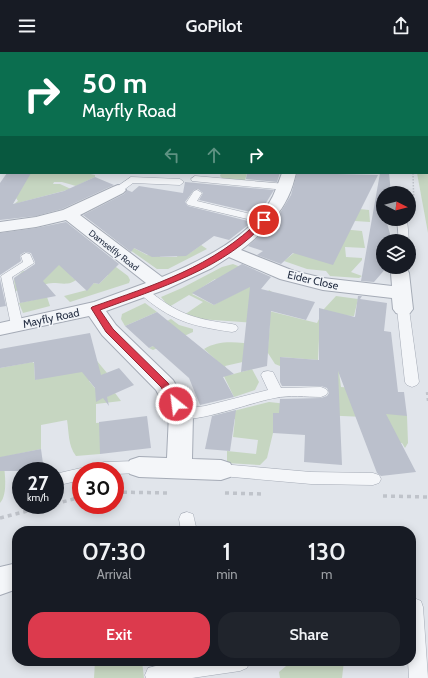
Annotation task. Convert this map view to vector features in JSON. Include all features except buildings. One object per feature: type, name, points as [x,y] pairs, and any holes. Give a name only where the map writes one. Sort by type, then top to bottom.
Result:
[{"type":"street","name":"Mayfly Road","points":[[8,327],[95,308],[151,288],[198,268],[229,251],[251,233],[277,204],[287,180]]},
{"type":"street","points":[[0,226],[36,222],[69,214],[118,190]]},
{"type":"street","name":"Damselfly Road","points":[[69,214],[151,288]]},
{"type":"street","name":"Eider Close","points":[[229,251],[287,275],[402,301]]},
{"type":"street","points":[[400,274],[402,301]]},
{"type":"street","points":[[95,308],[110,330],[165,385],[181,414],[179,467]]},
{"type":"street","points":[[139,467],[179,467],[221,470]]},
{"type":"street","points":[[0,580],[12,577]]},
{"type":"lane","points":[[118,190],[132,177],[180,182]]},
{"type":"lane","points":[[195,179],[287,180]]},
{"type":"lane","points":[[197,193],[191,203],[264,220]]},
{"type":"lane","points":[[8,327],[6,276],[29,263],[26,256]]},
{"type":"lane","points":[[151,288],[158,305],[177,317],[193,322],[232,328]]},
{"type":"lane","points":[[402,301],[412,382]]},
{"type":"lane","points":[[268,375],[276,393]]},
{"type":"lane","points":[[181,414],[205,411],[276,393],[321,392]]},
{"type":"lane","points":[[124,467],[139,467]]},
{"type":"lane","points":[[221,470],[311,478],[373,479]]},
{"type":"lane","points":[[416,635],[419,678]]},
{"type":"lane","points":[[155,675],[195,666]]},
{"type":"path","points":[[413,174],[413,186]]},
{"type":"path","points":[[0,518],[15,514]]},
{"type":"green space","points":[[28,174],[95,175],[95,177],[76,186],[62,182],[54,182],[53,184],[60,184],[71,189],[14,204],[18,201],[16,198]]},
{"type":"green space","points":[[221,174],[247,174],[245,180],[223,179],[220,176]]},
{"type":"green space","points":[[417,174],[428,174],[428,233]]},
{"type":"green space","points":[[350,208],[369,210],[370,222],[340,220],[341,229],[362,231],[365,248],[345,247],[346,257],[362,258],[362,260],[351,272],[362,276],[359,278],[330,276],[326,271],[307,269],[284,261]]},
{"type":"green space","points":[[33,230],[73,278],[77,279],[71,283],[53,283],[15,291],[14,279],[23,271],[46,271]]},
{"type":"green space","points":[[201,245],[207,249],[168,269],[157,269],[130,250],[132,247],[147,255],[160,254],[160,257],[177,257],[178,254],[190,253]]},
{"type":"green space","points":[[104,258],[128,276],[130,280],[129,283],[70,302],[64,296],[87,290],[94,283],[99,284],[108,275]]},
{"type":"green space","points":[[233,264],[238,266],[260,288],[262,302],[269,290],[272,292],[261,309],[317,323],[324,309],[336,296],[358,299],[354,316],[331,315],[341,387],[369,389],[407,416],[408,443],[405,448],[402,443],[368,448],[365,417],[273,413],[273,433],[267,458],[260,465],[227,463],[227,451],[256,454],[258,440],[233,437],[235,419],[212,417],[269,402],[334,409],[331,339],[319,339],[318,360],[281,357],[280,366],[275,364],[266,350],[247,361],[225,366],[230,375],[252,369],[259,382],[255,390],[234,397],[216,360],[204,349],[211,345],[227,342],[268,346],[270,324],[199,319],[184,315],[203,302],[189,295],[169,307],[161,297],[222,267]],"holes":[[[215,279],[237,290],[214,305],[192,294]]]},
{"type":"green space","points":[[47,297],[50,306],[23,313],[19,303]]},
{"type":"green space","points":[[145,303],[157,312],[125,326],[121,319],[122,314]]},
{"type":"green space","points":[[171,319],[179,325],[193,329],[193,332],[153,350],[149,348],[163,341],[150,329]]},
{"type":"green space","points":[[97,361],[107,373],[89,381],[103,398],[115,393],[121,401],[96,404],[96,423],[123,421],[125,436],[100,439],[100,454],[76,456],[70,443],[67,420],[41,425],[41,449],[3,457],[5,487],[3,499],[0,503],[0,368],[32,362],[34,363],[35,380],[78,365]]},
{"type":"green space","points":[[95,666],[143,666],[144,678],[94,678]]},
{"type":"green space","points":[[286,666],[343,666],[342,678],[280,678],[279,672]]},
{"type":"route","points":[[176,404],[165,385],[110,330],[95,308],[160,285],[198,268],[229,251],[264,220]]}]
